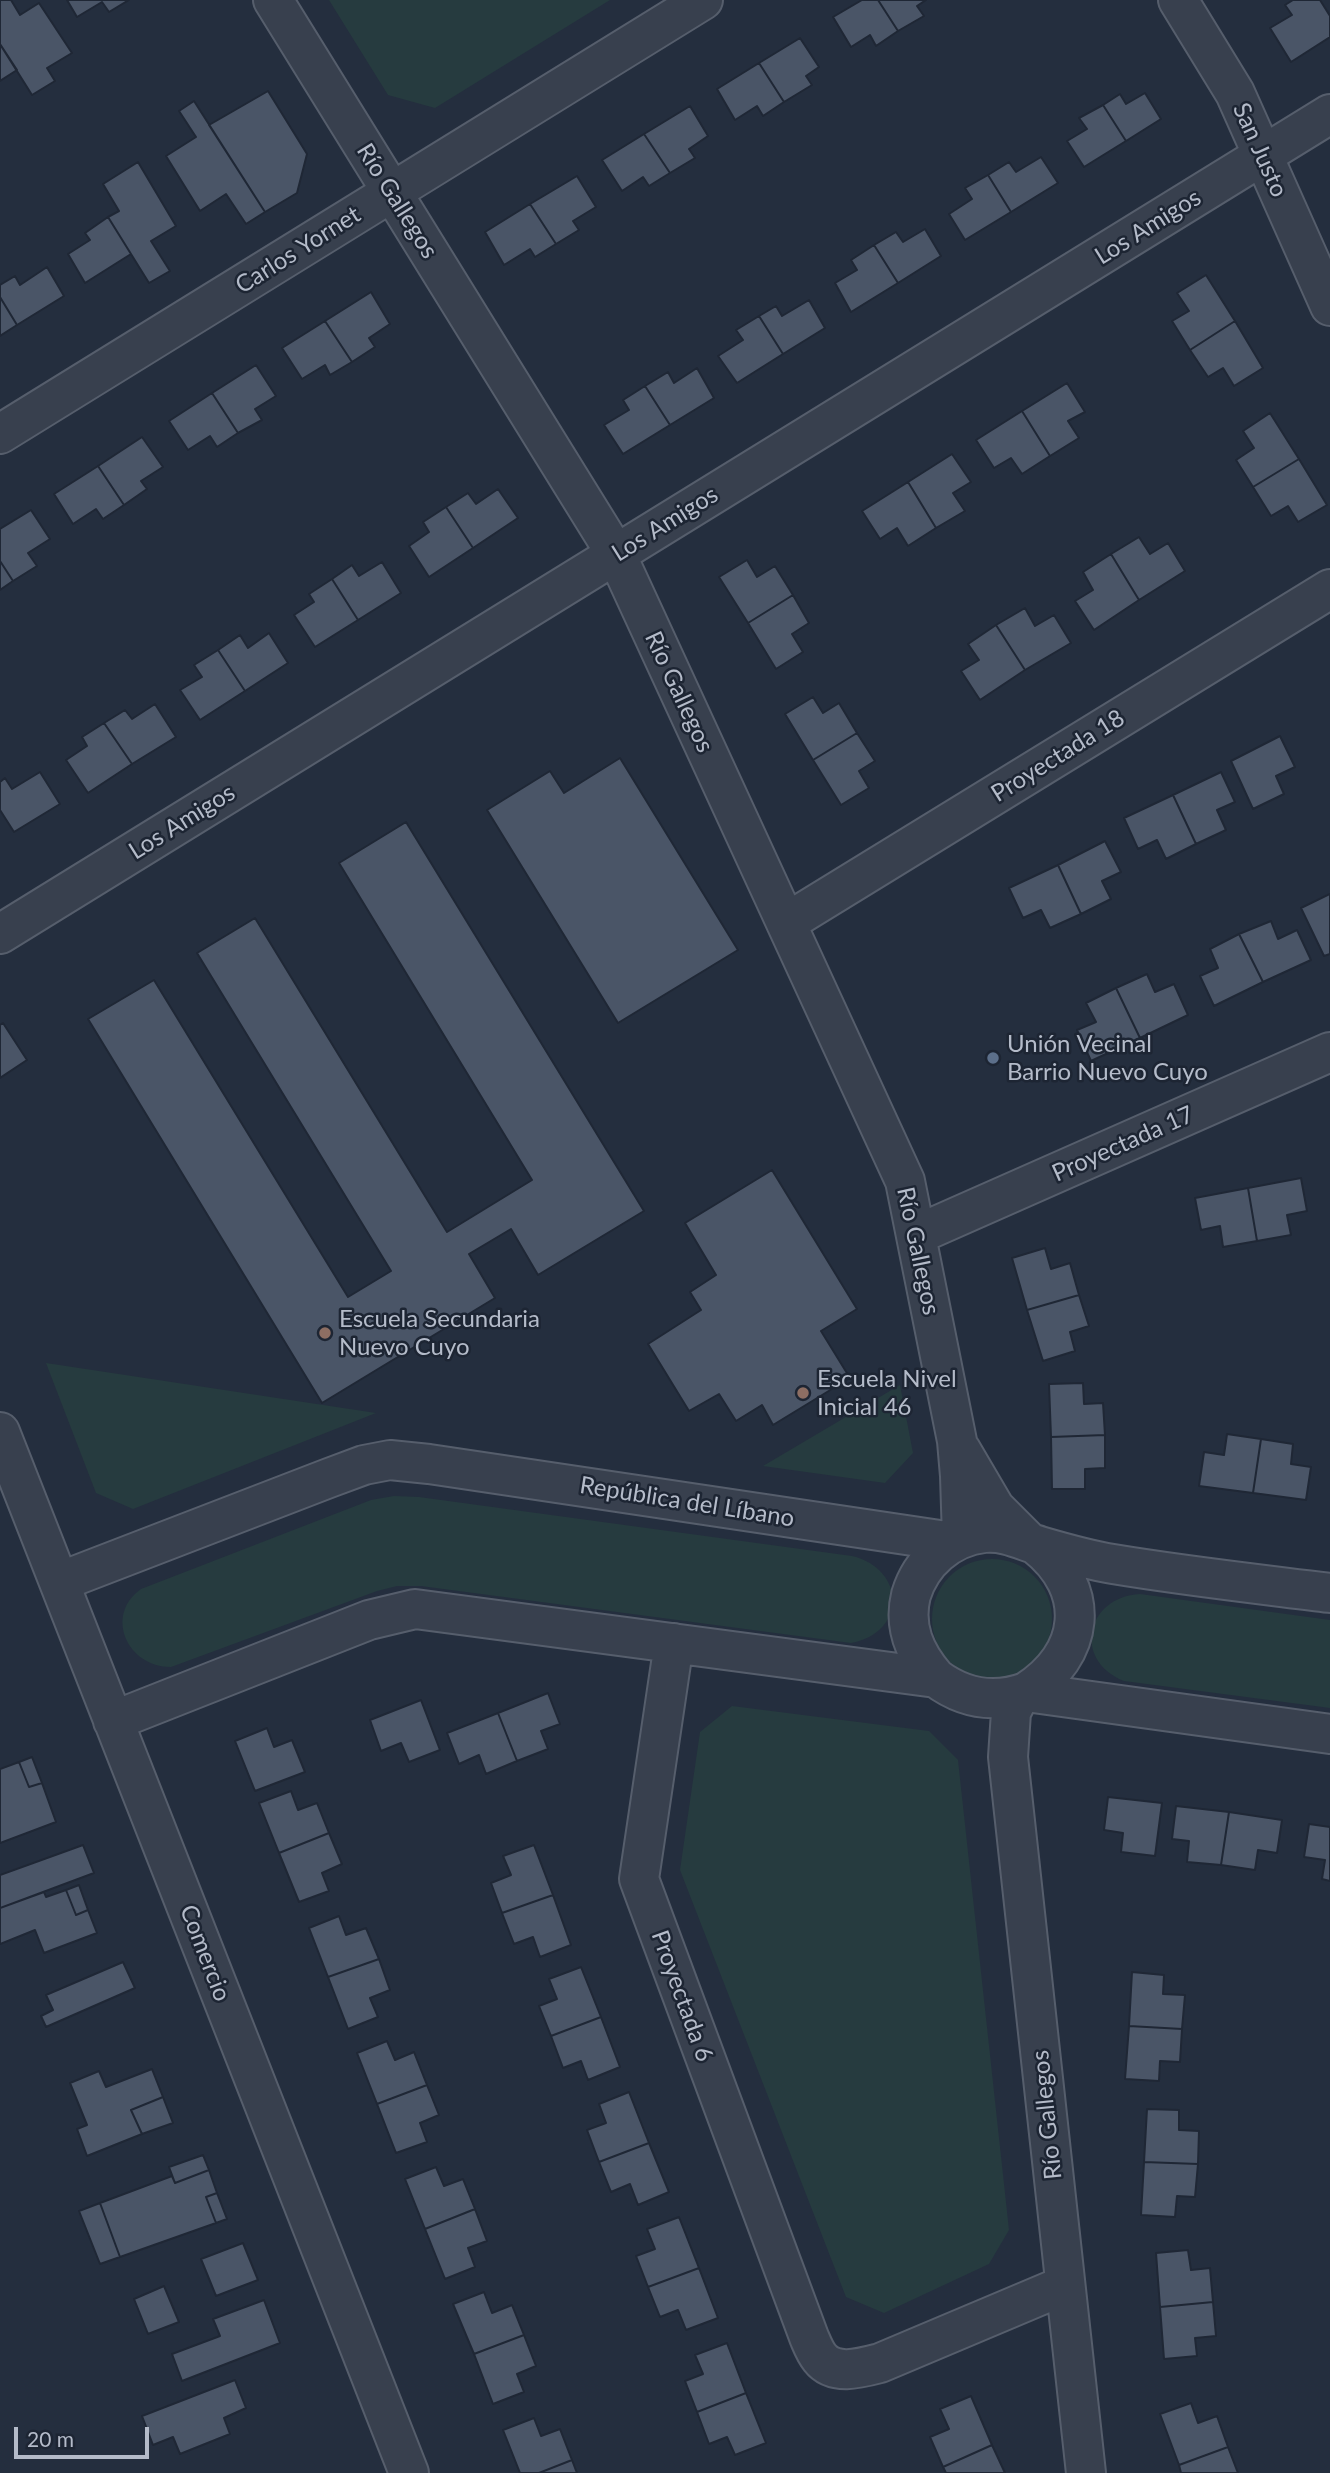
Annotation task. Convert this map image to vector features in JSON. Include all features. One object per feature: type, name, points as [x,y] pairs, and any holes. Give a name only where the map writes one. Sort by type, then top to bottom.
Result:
[{"type":"street","name":"Río Gallegos","points":[[273,0],[615,554],[905,1181],[957,1441],[960,1476],[957,1540],[936,1554],[923,1569],[908,1606],[909,1626],[913,1645],[923,1663],[951,1686],[989,1724],[1007,1757]]},
{"type":"street","name":"Carlos Yornet","points":[[0,434],[703,0]]},
{"type":"street","name":"San Justo","points":[[1178,0],[1235,93],[1330,306]]},
{"type":"street","name":"Los Amigos","points":[[0,934],[1330,114]]},
{"type":"street","name":"Proyectada 18","points":[[786,923],[1330,589]]},
{"type":"street","name":"Proyectada 17","points":[[916,1235],[1330,1052]]},
{"type":"street","name":"Comercio","points":[[0,1432],[409,2473]]},
{"type":"street","name":"Río Gallegos","points":[[957,1441],[965,1461],[995,1508],[1052,1558],[1064,1574],[1072,1592],[1075,1612],[1068,1650],[1043,1682],[1023,1693],[1011,1712],[1007,1757],[1086,2473]]},
{"type":"street","name":"República del Líbano","points":[[59,1583],[329,1478],[364,1465],[390,1460],[957,1540],[984,1533],[1007,1534],[1112,1564],[1330,1593]]},
{"type":"street","points":[[113,1720],[369,1620],[415,1609],[674,1643],[951,1686],[983,1699],[1023,1693],[1330,1734]]},
{"type":"street","name":"Proyectada 6","points":[[674,1643],[639,1879],[809,2337],[821,2360],[837,2369],[859,2369],[880,2363],[1065,2285]]},
{"type":"green space","points":[[329,0],[610,0],[435,108],[388,95]]},
{"type":"green space","points":[[46,1363],[376,1413],[133,1509],[96,1493]]},
{"type":"green space","points":[[900,1385],[913,1453],[885,1483],[763,1466]]},
{"type":"green space","points":[[394,1496],[419,1497],[852,1556],[870,1563],[882,1574],[890,1587],[893,1601],[890,1615],[882,1627],[869,1637],[851,1643],[421,1586],[397,1586],[171,1667],[156,1665],[132,1649],[123,1625],[124,1612],[130,1600],[141,1589],[371,1500]]},
{"type":"green space","points":[[992,1559],[1015,1563],[1035,1576],[1048,1596],[1052,1619],[1048,1642],[1035,1662],[1015,1675],[992,1679],[969,1675],[949,1662],[936,1642],[932,1619],[936,1596],[949,1576],[969,1563]]},
{"type":"green space","points":[[1140,1594],[1330,1620],[1330,1708],[1124,1681],[1108,1671],[1097,1659],[1092,1645],[1092,1631],[1097,1617],[1107,1606],[1122,1598]]},
{"type":"green space","points":[[732,1706],[929,1731],[958,1760],[1009,2230],[989,2264],[884,2313],[846,2297],[680,1870],[700,1732]]},
{"type":"building","points":[[0,0],[11,0],[20,15],[39,3],[72,53],[47,68],[55,81],[32,95],[0,44]]},
{"type":"building","points":[[67,0],[129,0],[109,12],[102,2],[77,17]]},
{"type":"building","points":[[862,0],[878,0],[898,31],[876,46],[870,35],[851,47],[833,17]]},
{"type":"building","points":[[878,0],[926,0],[917,6],[924,16],[898,31]]},
{"type":"building","points":[[1293,0],[1320,0],[1330,16],[1330,37],[1291,62],[1270,28],[1292,15],[1285,5]]},
{"type":"building","points":[[800,38],[819,67],[806,76],[812,85],[784,102],[759,63]]},
{"type":"building","points":[[0,44],[17,70],[0,81]]},
{"type":"building","points":[[759,63],[784,102],[763,116],[757,106],[735,120],[717,89]]},
{"type":"building","points":[[268,91],[307,154],[297,193],[265,212],[209,125]]},
{"type":"building","points":[[1145,93],[1161,119],[1126,141],[1103,105],[1120,94],[1126,104]]},
{"type":"building","points":[[194,101],[265,212],[246,224],[226,194],[200,211],[166,156],[196,137],[179,111]]},
{"type":"building","points":[[1103,105],[1126,141],[1084,167],[1067,141],[1087,129],[1079,118]]},
{"type":"building","points":[[690,106],[708,136],[689,149],[695,158],[670,173],[644,134]]},
{"type":"building","points":[[644,134],[670,173],[649,186],[643,177],[622,191],[602,160]]},
{"type":"building","points":[[1041,157],[1058,183],[1011,212],[988,175],[1009,162],[1016,172]]},
{"type":"building","points":[[138,162],[176,226],[151,241],[170,271],[149,283],[108,217],[119,211],[103,184]]},
{"type":"building","points":[[988,175],[1011,212],[965,240],[949,214],[972,199],[965,188]]},
{"type":"building","points":[[577,176],[596,207],[573,221],[579,230],[556,244],[530,204]]},
{"type":"building","points":[[530,204],[556,244],[535,257],[530,249],[504,265],[485,232]]},
{"type":"building","points":[[108,217],[131,254],[85,283],[68,254],[90,240],[85,233]]},
{"type":"building","points":[[925,229],[941,256],[898,283],[874,245],[896,232],[903,242]]},
{"type":"building","points":[[874,245],[898,283],[851,312],[835,283],[857,270],[851,260]]},
{"type":"building","points":[[47,267],[64,296],[17,325],[0,297],[0,285],[15,276],[20,285]]},
{"type":"building","points":[[1206,275],[1235,321],[1190,350],[1172,321],[1189,311],[1177,293]]},
{"type":"building","points":[[371,292],[390,324],[369,338],[375,347],[352,362],[325,321]]},
{"type":"building","points":[[0,297],[17,325],[0,336]]},
{"type":"building","points":[[809,300],[825,328],[783,354],[759,316],[776,306],[782,316]]},
{"type":"building","points":[[759,316],[783,354],[737,383],[718,356],[743,340],[736,330]]},
{"type":"building","points":[[325,321],[352,362],[330,375],[325,365],[302,379],[282,348]]},
{"type":"building","points":[[1235,321],[1263,368],[1234,386],[1223,368],[1208,377],[1190,350]]},
{"type":"building","points":[[256,365],[276,396],[255,409],[262,420],[238,433],[212,393]]},
{"type":"building","points":[[697,368],[714,398],[670,425],[645,386],[668,372],[674,383]]},
{"type":"building","points":[[1067,383],[1085,412],[1068,421],[1079,438],[1050,456],[1022,411]]},
{"type":"building","points":[[645,386],[670,425],[623,454],[604,425],[629,410],[623,400]]},
{"type":"building","points":[[212,393],[238,433],[217,447],[210,436],[188,450],[169,421]]},
{"type":"building","points":[[1022,411],[1050,456],[1022,474],[1011,458],[994,468],[976,440]]},
{"type":"building","points":[[1270,413],[1299,459],[1253,487],[1236,460],[1254,448],[1243,431]]},
{"type":"building","points":[[142,437],[163,467],[141,481],[147,489],[124,505],[98,466]]},
{"type":"building","points":[[952,454],[971,482],[953,493],[965,511],[936,528],[908,482]]},
{"type":"building","points":[[1299,459],[1327,505],[1298,522],[1288,506],[1271,516],[1253,487]]},
{"type":"building","points":[[98,466],[124,505],[103,519],[96,509],[73,524],[54,494]]},
{"type":"building","points":[[908,482],[936,528],[908,546],[897,528],[880,539],[862,511]]},
{"type":"building","points":[[498,489],[518,518],[473,548],[446,507],[468,493],[476,504]]},
{"type":"building","points":[[446,507],[473,548],[429,577],[409,546],[429,532],[423,522]]},
{"type":"building","points":[[31,510],[50,539],[28,553],[37,566],[13,581],[0,561],[0,529]]},
{"type":"building","points":[[1139,537],[1150,554],[1168,543],[1185,571],[1139,600],[1111,554]]},
{"type":"building","points":[[1111,554],[1139,600],[1094,630],[1075,601],[1093,590],[1083,572]]},
{"type":"building","points":[[747,560],[757,577],[775,566],[793,595],[748,623],[719,577]]},
{"type":"building","points":[[0,561],[13,581],[0,590]]},
{"type":"building","points":[[382,562],[401,593],[358,620],[332,579],[352,565],[359,576]]},
{"type":"building","points":[[332,579],[358,620],[315,647],[294,615],[314,602],[309,594]]},
{"type":"building","points":[[793,595],[809,623],[792,634],[803,652],[776,669],[748,623]]},
{"type":"building","points":[[1025,608],[1035,626],[1054,615],[1071,643],[1025,670],[996,625]]},
{"type":"building","points":[[996,625],[1025,670],[980,700],[961,671],[979,660],[968,644]]},
{"type":"building","points":[[269,633],[288,663],[245,691],[218,650],[240,635],[248,648]]},
{"type":"building","points":[[218,650],[245,691],[200,720],[180,690],[202,677],[194,665]]},
{"type":"building","points":[[813,697],[823,713],[839,703],[857,733],[813,760],[785,714]]},
{"type":"building","points":[[155,704],[176,737],[132,764],[104,723],[125,710],[132,719]]},
{"type":"building","points":[[104,723],[132,764],[88,793],[66,760],[87,746],[82,737]]},
{"type":"building","points":[[857,733],[875,761],[859,771],[869,788],[841,805],[813,760]]},
{"type":"building","points":[[1280,736],[1295,767],[1276,776],[1284,794],[1253,809],[1231,761]]},
{"type":"building","points":[[620,758],[738,950],[618,1023],[487,810],[550,771],[564,793]]},
{"type":"building","points":[[40,772],[60,804],[14,832],[0,810],[0,782],[5,778],[12,789]]},
{"type":"building","points":[[1221,772],[1235,802],[1217,810],[1226,830],[1196,844],[1173,795]]},
{"type":"building","points":[[1173,795],[1196,844],[1166,859],[1157,840],[1138,849],[1124,818]]},
{"type":"building","points":[[406,822],[644,1211],[538,1275],[511,1229],[469,1254],[495,1298],[322,1403],[88,1019],[154,980],[348,1297],[391,1271],[197,953],[255,918],[447,1232],[532,1180],[339,863]]},
{"type":"building","points":[[1105,841],[1121,872],[1102,881],[1111,899],[1081,914],[1058,865]]},
{"type":"building","points":[[1058,865],[1081,914],[1050,928],[1041,910],[1023,918],[1009,888]]},
{"type":"building","points":[[1330,894],[1330,954],[1324,956],[1301,908]]},
{"type":"building","points":[[1271,921],[1278,939],[1297,930],[1311,960],[1263,982],[1239,934]]},
{"type":"building","points":[[1239,934],[1263,982],[1214,1006],[1200,976],[1218,968],[1210,949]]},
{"type":"building","points":[[1147,974],[1155,992],[1174,984],[1188,1015],[1140,1038],[1116,988]]},
{"type":"building","points":[[1116,988],[1140,1038],[1091,1061],[1077,1030],[1096,1022],[1086,1003]]},
{"type":"building","points":[[3,1023],[27,1060],[0,1078],[0,1025]]},
{"type":"building","points":[[772,1170],[857,1309],[821,1331],[850,1378],[773,1425],[762,1405],[736,1421],[719,1394],[689,1411],[648,1344],[701,1310],[690,1292],[716,1275],[685,1223]]},
{"type":"building","points":[[1301,1178],[1307,1211],[1287,1215],[1291,1235],[1257,1241],[1248,1188]]},
{"type":"building","points":[[1248,1188],[1257,1241],[1223,1247],[1220,1226],[1201,1230],[1195,1198]]},
{"type":"building","points":[[1045,1248],[1051,1269],[1070,1263],[1079,1295],[1027,1310],[1012,1258]]},
{"type":"building","points":[[1079,1295],[1089,1326],[1070,1332],[1075,1351],[1043,1361],[1027,1310]]},
{"type":"building","points":[[1083,1383],[1084,1404],[1103,1403],[1105,1435],[1051,1437],[1049,1384]]},
{"type":"building","points":[[1227,1434],[1261,1439],[1253,1493],[1199,1486],[1204,1452],[1224,1455]]},
{"type":"building","points":[[1105,1435],[1105,1468],[1085,1469],[1085,1489],[1052,1489],[1051,1437]]},
{"type":"building","points":[[1261,1439],[1293,1444],[1291,1464],[1311,1467],[1306,1500],[1253,1493]]},
{"type":"building","points":[[548,1693],[560,1724],[541,1731],[548,1749],[517,1761],[498,1713]]},
{"type":"building","points":[[421,1700],[440,1750],[409,1762],[401,1743],[381,1751],[370,1720]]},
{"type":"building","points":[[498,1713],[517,1761],[486,1774],[479,1755],[459,1764],[447,1733]]},
{"type":"building","points":[[267,1728],[274,1747],[292,1740],[305,1772],[255,1791],[235,1741]]},
{"type":"building","points":[[32,1757],[42,1783],[29,1787],[19,1762]]},
{"type":"building","points":[[19,1762],[29,1787],[42,1783],[56,1822],[0,1843],[0,1769]]},
{"type":"building","points":[[291,1791],[298,1810],[317,1803],[329,1833],[279,1853],[259,1803]]},
{"type":"building","points":[[1108,1797],[1162,1803],[1155,1856],[1121,1852],[1123,1833],[1104,1830]]},
{"type":"building","points":[[1176,1806],[1229,1812],[1221,1865],[1187,1862],[1189,1841],[1172,1839]]},
{"type":"building","points":[[1229,1812],[1282,1820],[1277,1853],[1258,1850],[1255,1870],[1221,1865]]},
{"type":"building","points":[[1309,1824],[1330,1827],[1330,1881],[1322,1879],[1325,1860],[1304,1857]]},
{"type":"building","points":[[329,1833],[342,1864],[322,1873],[329,1891],[299,1902],[279,1853]]},
{"type":"building","points":[[83,1845],[94,1873],[0,1908],[0,1875]]},
{"type":"building","points":[[534,1845],[553,1895],[502,1913],[491,1883],[511,1875],[503,1856]]},
{"type":"building","points":[[79,1885],[88,1910],[76,1915],[66,1890]]},
{"type":"building","points":[[66,1890],[76,1915],[88,1910],[97,1933],[44,1953],[35,1930],[0,1944],[0,1908],[44,1892],[46,1897]]},
{"type":"building","points":[[553,1895],[571,1945],[540,1957],[533,1937],[514,1944],[502,1913]]},
{"type":"building","points":[[339,1916],[346,1935],[366,1928],[379,1959],[328,1977],[309,1928]]},
{"type":"building","points":[[379,1959],[390,1990],[370,1998],[378,2017],[348,2029],[328,1977]]},
{"type":"building","points":[[123,1962],[135,1988],[46,2027],[41,2016],[53,2010],[46,1995]]},
{"type":"building","points":[[581,1967],[601,2017],[551,2036],[539,2006],[557,1999],[549,1979]]},
{"type":"building","points":[[1132,1972],[1164,1975],[1163,1994],[1185,1995],[1182,2029],[1129,2026]]},
{"type":"building","points":[[601,2017],[620,2067],[588,2080],[581,2061],[563,2068],[551,2036]]},
{"type":"building","points":[[1129,2026],[1182,2029],[1180,2062],[1160,2061],[1159,2081],[1125,2079]]},
{"type":"building","points":[[387,2041],[395,2060],[414,2052],[427,2085],[377,2104],[357,2053]]},
{"type":"building","points":[[152,2069],[163,2097],[131,2110],[142,2134],[87,2156],[77,2129],[87,2125],[70,2083],[99,2071],[106,2087]]},
{"type":"building","points":[[427,2085],[439,2115],[420,2123],[427,2142],[396,2153],[377,2104]]},
{"type":"building","points":[[629,2092],[649,2143],[599,2162],[587,2130],[606,2123],[599,2104]]},
{"type":"building","points":[[163,2097],[173,2123],[142,2134],[131,2110]]},
{"type":"building","points":[[1147,2109],[1179,2110],[1179,2130],[1199,2131],[1198,2164],[1144,2162]]},
{"type":"building","points":[[649,2143],[669,2192],[638,2205],[630,2184],[611,2192],[599,2162]]},
{"type":"building","points":[[203,2155],[209,2170],[175,2183],[169,2167]]},
{"type":"building","points":[[1144,2162],[1198,2164],[1195,2197],[1177,2196],[1175,2217],[1141,2215]]},
{"type":"building","points":[[436,2167],[444,2186],[463,2179],[475,2209],[425,2229],[405,2179]]},
{"type":"building","points":[[209,2170],[217,2193],[206,2197],[216,2223],[120,2257],[100,2203],[172,2176],[175,2183]]},
{"type":"building","points":[[217,2193],[227,2219],[216,2223],[206,2197]]},
{"type":"building","points":[[100,2203],[120,2257],[100,2264],[79,2211]]},
{"type":"building","points":[[475,2209],[487,2241],[468,2248],[475,2267],[445,2279],[425,2229]]},
{"type":"building","points":[[679,2217],[699,2268],[648,2287],[636,2256],[655,2249],[647,2229]]},
{"type":"building","points":[[243,2243],[258,2280],[216,2296],[201,2259]]},
{"type":"building","points":[[1188,2250],[1191,2270],[1210,2268],[1213,2302],[1160,2307],[1156,2253]]},
{"type":"building","points":[[699,2268],[718,2318],[686,2330],[678,2310],[660,2317],[648,2287]]},
{"type":"building","points":[[164,2286],[179,2322],[148,2334],[134,2299]]},
{"type":"building","points":[[484,2292],[492,2313],[512,2305],[524,2335],[474,2354],[453,2304]]},
{"type":"building","points":[[264,2300],[280,2343],[182,2381],[172,2354],[220,2336],[213,2319]]},
{"type":"building","points":[[1213,2302],[1216,2336],[1195,2338],[1197,2356],[1164,2359],[1160,2307]]},
{"type":"building","points":[[524,2335],[536,2366],[517,2374],[524,2392],[493,2404],[474,2354]]},
{"type":"building","points":[[727,2343],[746,2393],[697,2412],[685,2381],[703,2374],[695,2355]]},
{"type":"building","points":[[235,2380],[246,2408],[224,2418],[230,2434],[180,2454],[173,2437],[153,2445],[142,2416]]},
{"type":"building","points":[[746,2393],[766,2443],[735,2455],[727,2437],[709,2444],[697,2412]]},
{"type":"building","points":[[971,2396],[992,2445],[943,2467],[930,2437],[949,2429],[940,2409]]},
{"type":"building","points":[[1191,2403],[1198,2423],[1217,2416],[1228,2447],[1179,2465],[1160,2414]]},
{"type":"building","points":[[534,2418],[541,2436],[560,2429],[572,2460],[539,2473],[520,2473],[503,2430]]},
{"type":"building","points":[[992,2445],[1005,2473],[946,2473],[943,2467]]},
{"type":"building","points":[[1228,2447],[1238,2473],[1181,2473],[1179,2465]]},
{"type":"building","points":[[572,2460],[577,2473],[539,2473]]},
{"type":"place","name":"Unión Vecinal Barrio Nuevo Cuyo","points":[[993,1058]]},
{"type":"place","name":"Escuela Secundaria Nuevo Cuyo","points":[[325,1333]]},
{"type":"place","name":"Escuela Nivel Inicial 46","points":[[803,1393]]}]
